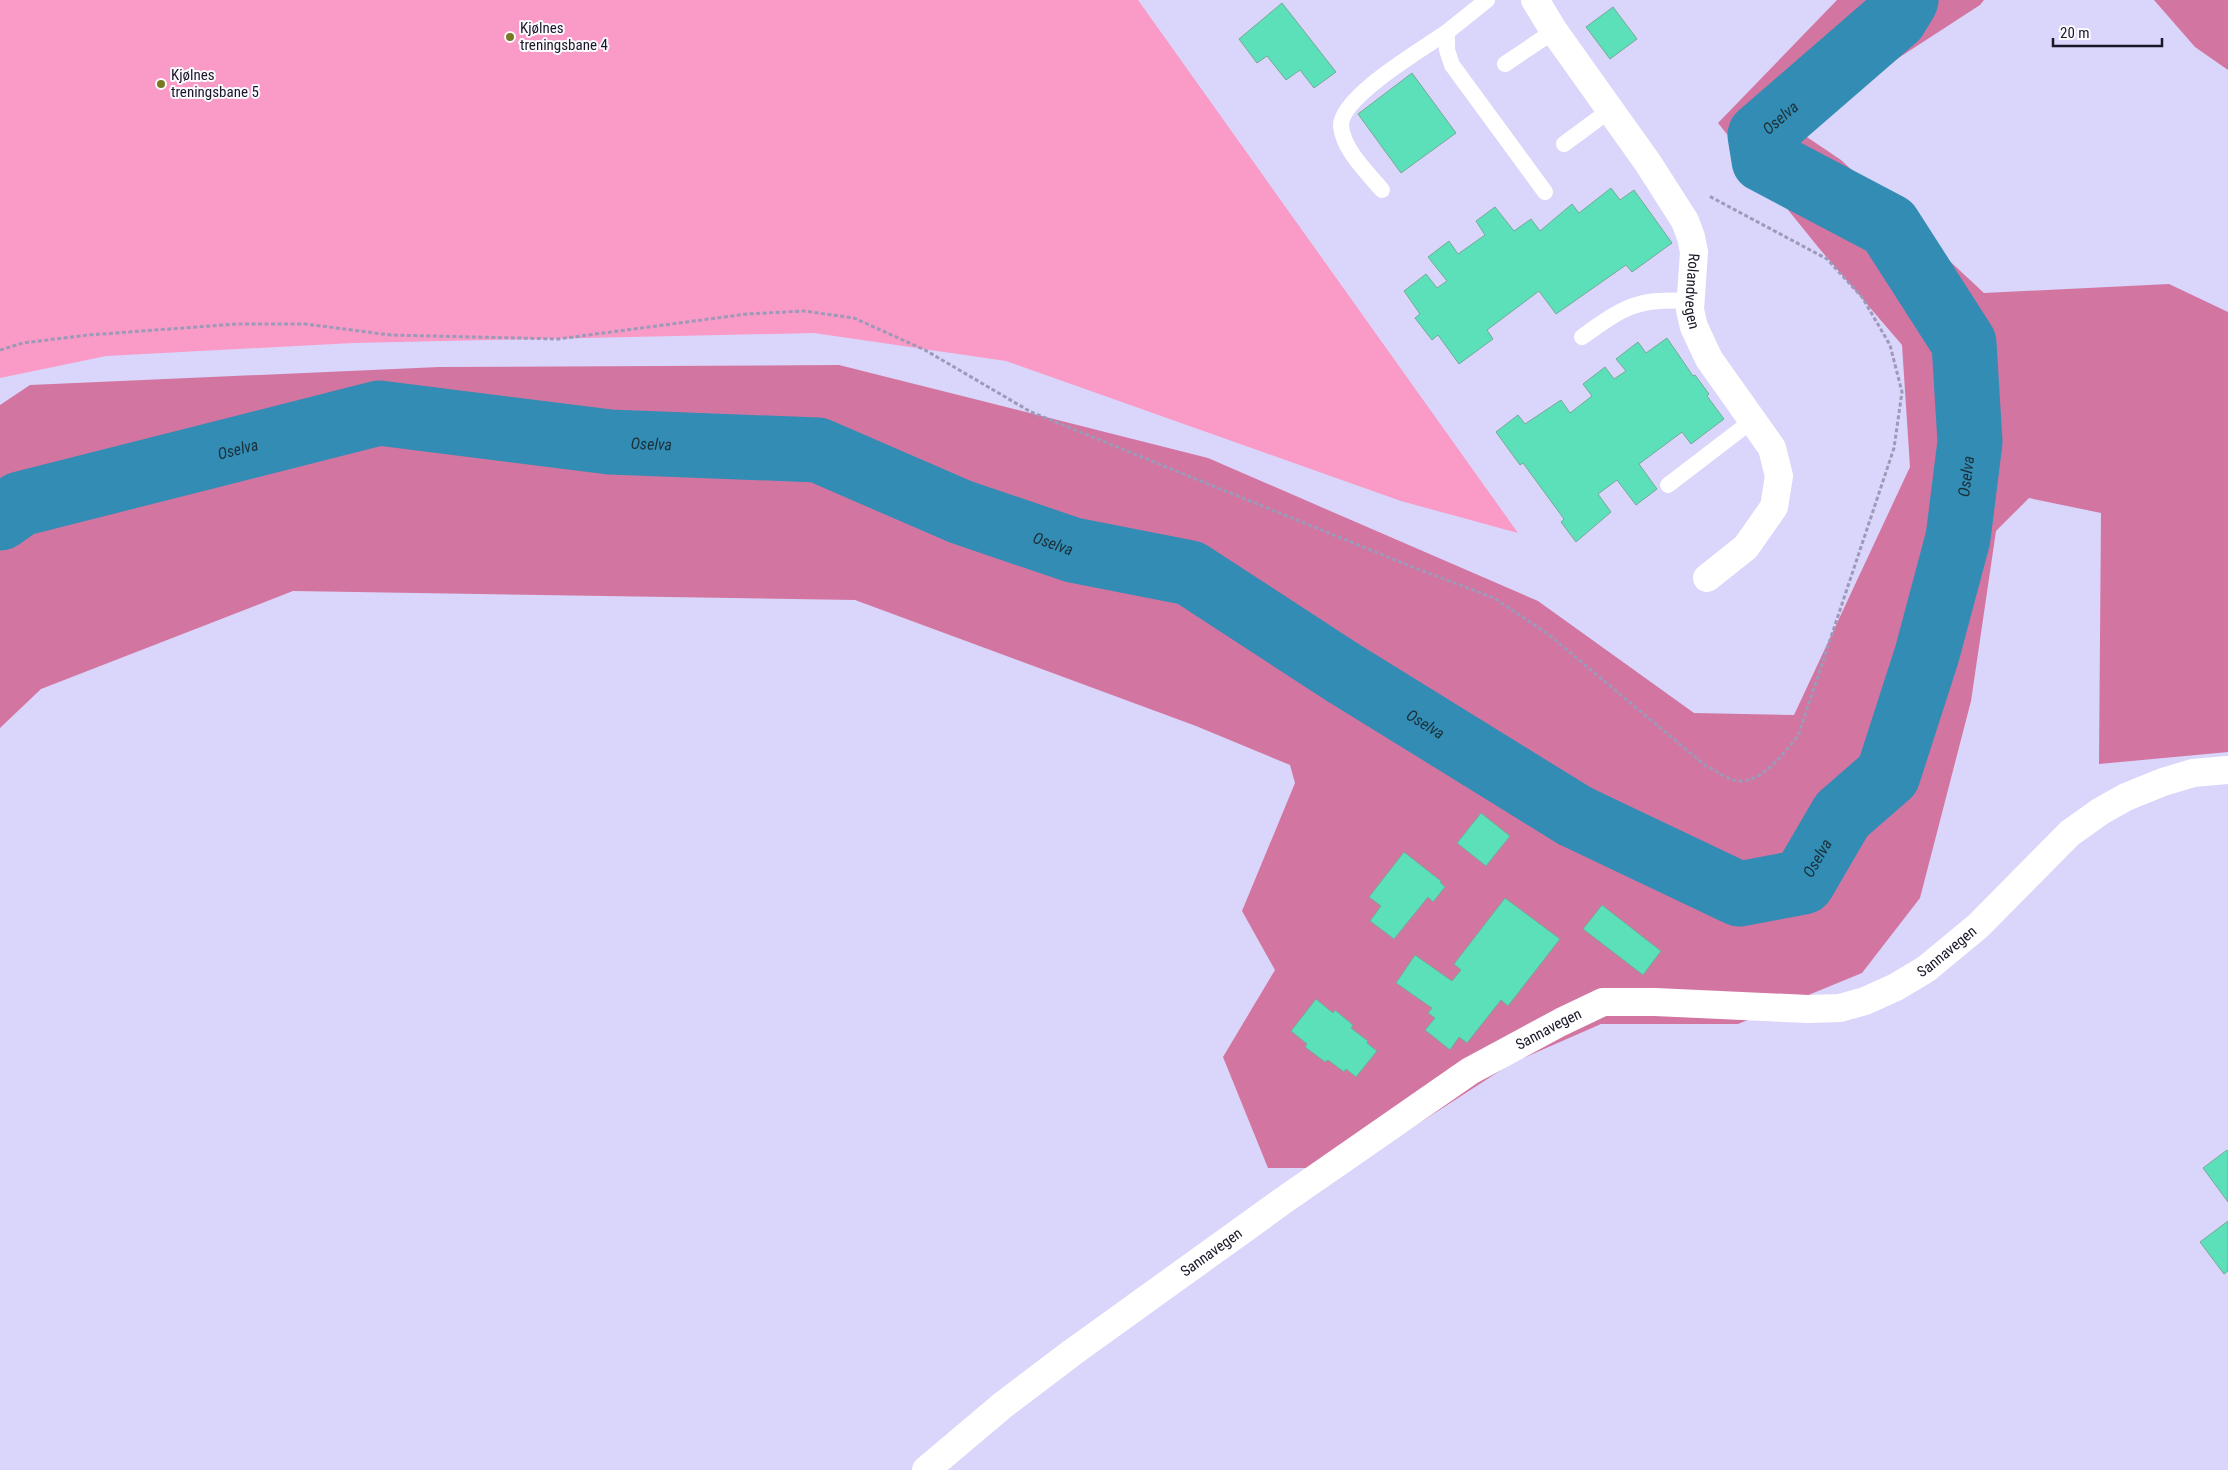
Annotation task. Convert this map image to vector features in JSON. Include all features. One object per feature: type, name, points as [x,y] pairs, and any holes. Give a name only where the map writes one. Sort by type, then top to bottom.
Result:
[{"type":"street","name":"Rolandvegen","points":[[1535,0],[1554,31],[1648,163],[1685,221],[1692,237],[1694,252],[1690,310],[1694,327],[1709,359],[1772,448],[1779,476],[1774,507],[1746,547],[1707,578]]},
{"type":"street","name":"Sannavegen","points":[[926,1470],[1003,1405],[1073,1352],[1284,1200],[1470,1071],[1603,1002],[1655,1002],[1808,1010],[1840,1008],[1865,1001],[1896,987],[1926,969],[1978,926],[2070,833],[2101,811],[2126,797],[2162,782],[2193,773],[2228,770]]},
{"type":"lane","points":[[1382,190],[1348,148],[1341,126],[1344,113],[1360,92],[1447,32],[1487,0]]},
{"type":"lane","points":[[1505,64],[1554,31]]},
{"type":"lane","points":[[1447,32],[1447,50],[1452,64],[1545,192]]},
{"type":"lane","points":[[1564,144],[1610,110]]},
{"type":"lane","points":[[1582,337],[1615,313],[1636,304],[1661,299],[1691,301]]},
{"type":"lane","points":[[1668,485],[1753,420]]},
{"type":"path","points":[[0,350],[23,343],[88,335],[237,324],[305,324],[391,336],[558,339],[747,314],[804,311],[854,318],[925,350],[1031,412],[1410,566],[1494,598],[1548,634],[1706,766],[1736,781],[1753,778],[1772,766],[1798,736],[1894,448],[1902,392],[1890,345],[1862,297],[1827,260],[1708,195]]},
{"type":"shaded area","points":[[0,0],[1138,0],[1518,533],[1401,501],[1006,361],[814,333],[353,343],[106,356],[0,378]]},
{"type":"shaded area","points":[[1837,0],[1984,0],[1980,5],[1792,127],[1841,160],[1984,293],[2169,284],[2228,312],[2228,752],[2099,764],[2101,513],[2029,498],[1996,531],[1971,701],[1920,898],[1862,973],[1738,1024],[1601,1024],[1512,1063],[1350,1168],[1268,1168],[1223,1057],[1275,970],[1242,911],[1295,783],[1290,765],[1196,726],[855,600],[293,591],[41,689],[0,728],[0,405],[30,385],[439,367],[839,365],[1208,458],[1538,601],[1694,713],[1794,715],[1910,467],[1902,345],[1818,247],[1718,123]]},
{"type":"shaded area","points":[[2154,0],[2228,0],[2228,70],[2195,47]]},
{"type":"building","points":[[1282,3],[1336,72],[1314,88],[1300,70],[1286,80],[1267,56],[1257,63],[1239,39]]},
{"type":"building","points":[[1613,7],[1637,39],[1610,59],[1586,27]]},
{"type":"building","points":[[1412,73],[1456,133],[1401,173],[1358,114]]},
{"type":"building","points":[[1611,188],[1620,200],[1634,190],[1672,243],[1632,272],[1626,265],[1556,314],[1539,291],[1487,330],[1493,339],[1459,364],[1438,335],[1432,340],[1415,318],[1420,314],[1404,291],[1426,274],[1437,288],[1447,281],[1428,257],[1449,241],[1458,254],[1485,235],[1476,221],[1495,207],[1514,231],[1531,219],[1540,231],[1572,204],[1579,213]]},
{"type":"building","points":[[1667,338],[1693,376],[1695,375],[1709,394],[1707,396],[1724,419],[1691,444],[1682,432],[1639,464],[1657,489],[1636,505],[1617,480],[1598,494],[1611,512],[1576,542],[1561,522],[1564,519],[1523,463],[1520,465],[1496,432],[1518,415],[1525,424],[1561,400],[1570,413],[1592,396],[1583,384],[1605,367],[1614,379],[1626,371],[1616,359],[1638,342],[1646,353]]},
{"type":"building","points":[[1481,813],[1510,836],[1486,866],[1457,843]]},
{"type":"building","points":[[1404,852],[1441,881],[1445,887],[1433,902],[1428,897],[1394,939],[1370,921],[1381,906],[1369,897]]},
{"type":"building","points":[[1505,898],[1560,939],[1508,1006],[1501,1000],[1467,1043],[1459,1037],[1450,1050],[1425,1030],[1435,1018],[1428,1013],[1432,1008],[1396,983],[1415,955],[1452,981],[1461,970],[1454,964]]},
{"type":"building","points":[[1602,905],[1661,951],[1643,975],[1583,929]]},
{"type":"building","points":[[1316,999],[1333,1013],[1335,1010],[1353,1025],[1351,1028],[1368,1041],[1367,1043],[1377,1051],[1356,1077],[1346,1069],[1344,1072],[1328,1060],[1325,1062],[1305,1047],[1307,1044],[1291,1031]]},
{"type":"building","points":[[2227,1150],[2228,1152],[2228,1202],[2203,1168]]},
{"type":"building","points":[[2228,1221],[2228,1271],[2224,1274],[2200,1242]]},
{"type":"waterway","name":"Oselva","points":[[0,518],[20,504],[379,413],[610,442],[818,450],[961,512],[1073,550],[1190,573],[1342,672],[1575,816],[1739,894],[1803,882],[1842,815],[1888,775],[1927,654],[1958,538],[1970,442],[1964,343],[1889,226],[1764,160],[1760,135],[1895,18],[1906,0]]},
{"type":"place","name":"Kjølnes treningsbane 4","points":[[510,37]]},
{"type":"place","name":"Kjølnes treningsbane 5","points":[[161,84]]}]
